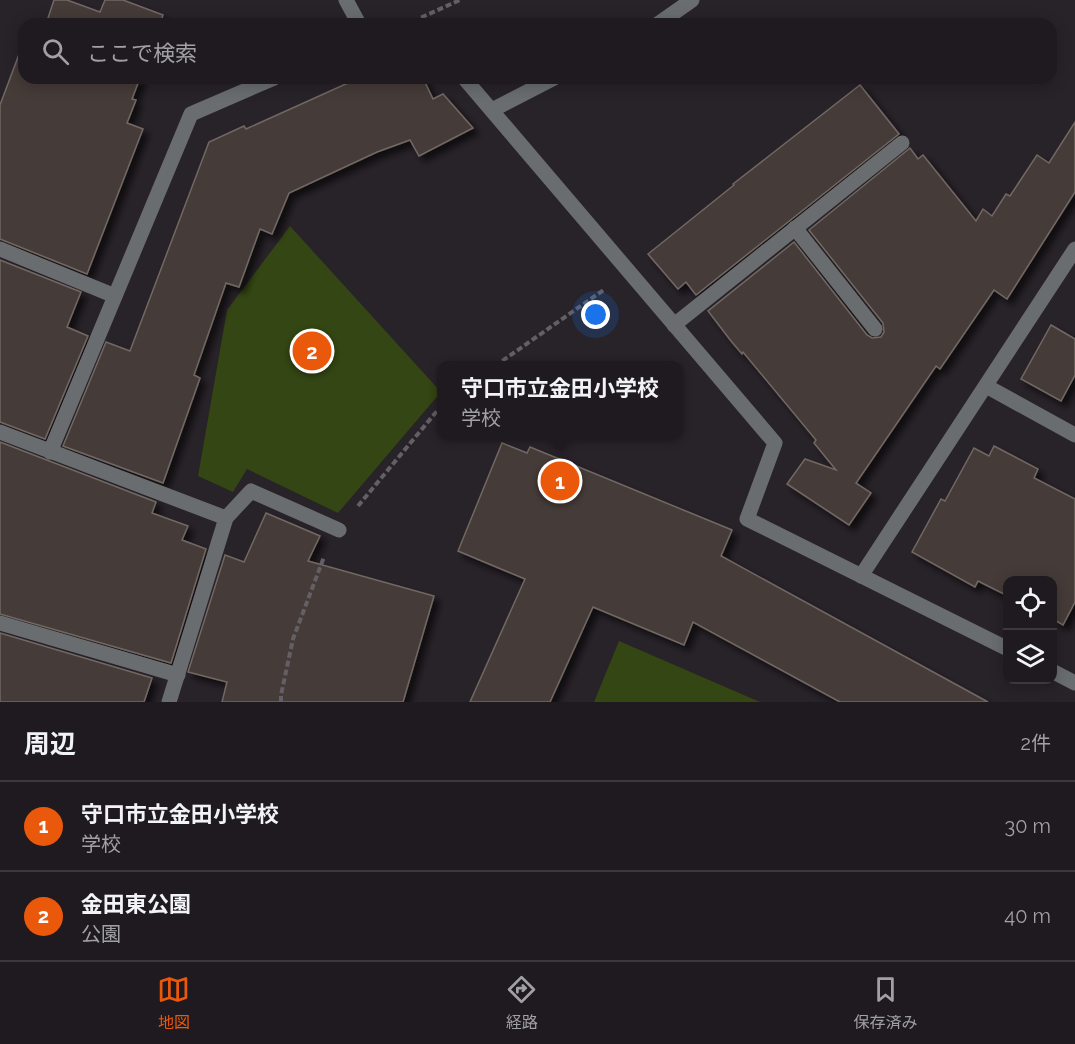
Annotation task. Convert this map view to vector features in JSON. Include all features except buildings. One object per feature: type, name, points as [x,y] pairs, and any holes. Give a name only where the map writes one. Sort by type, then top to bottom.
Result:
[{"type":"street","points":[[346,0],[356,18]]},
{"type":"street","points":[[666,18],[692,0]]},
{"type":"street","points":[[50,452],[191,114],[260,84]]},
{"type":"street","points":[[469,84],[775,443],[747,519],[1003,647]]},
{"type":"street","points":[[492,111],[543,84]]},
{"type":"street","points":[[674,325],[902,143]]},
{"type":"street","points":[[795,228],[875,328]]},
{"type":"street","points":[[0,249],[116,296]]},
{"type":"street","points":[[861,576],[1075,249]]},
{"type":"street","points":[[986,386],[1075,435]]},
{"type":"street","points":[[0,432],[226,518]]},
{"type":"street","points":[[169,702],[226,518],[251,491],[339,530]]},
{"type":"street","points":[[0,624],[178,675]]},
{"type":"street","points":[[1057,673],[1075,683]]},
{"type":"path","points":[[420,18],[460,0]]},
{"type":"path","points":[[502,361],[629,272]]},
{"type":"green space","points":[[290,226],[437,388],[437,397],[338,513],[247,469],[233,492],[198,476],[227,310]]},
{"type":"green space","points":[[619,641],[760,702],[594,702]]},
{"type":"place","name":"金田東公園","points":[[312,351]]},
{"type":"place","name":"守口市立金田小学校","points":[[560,481]]}]
